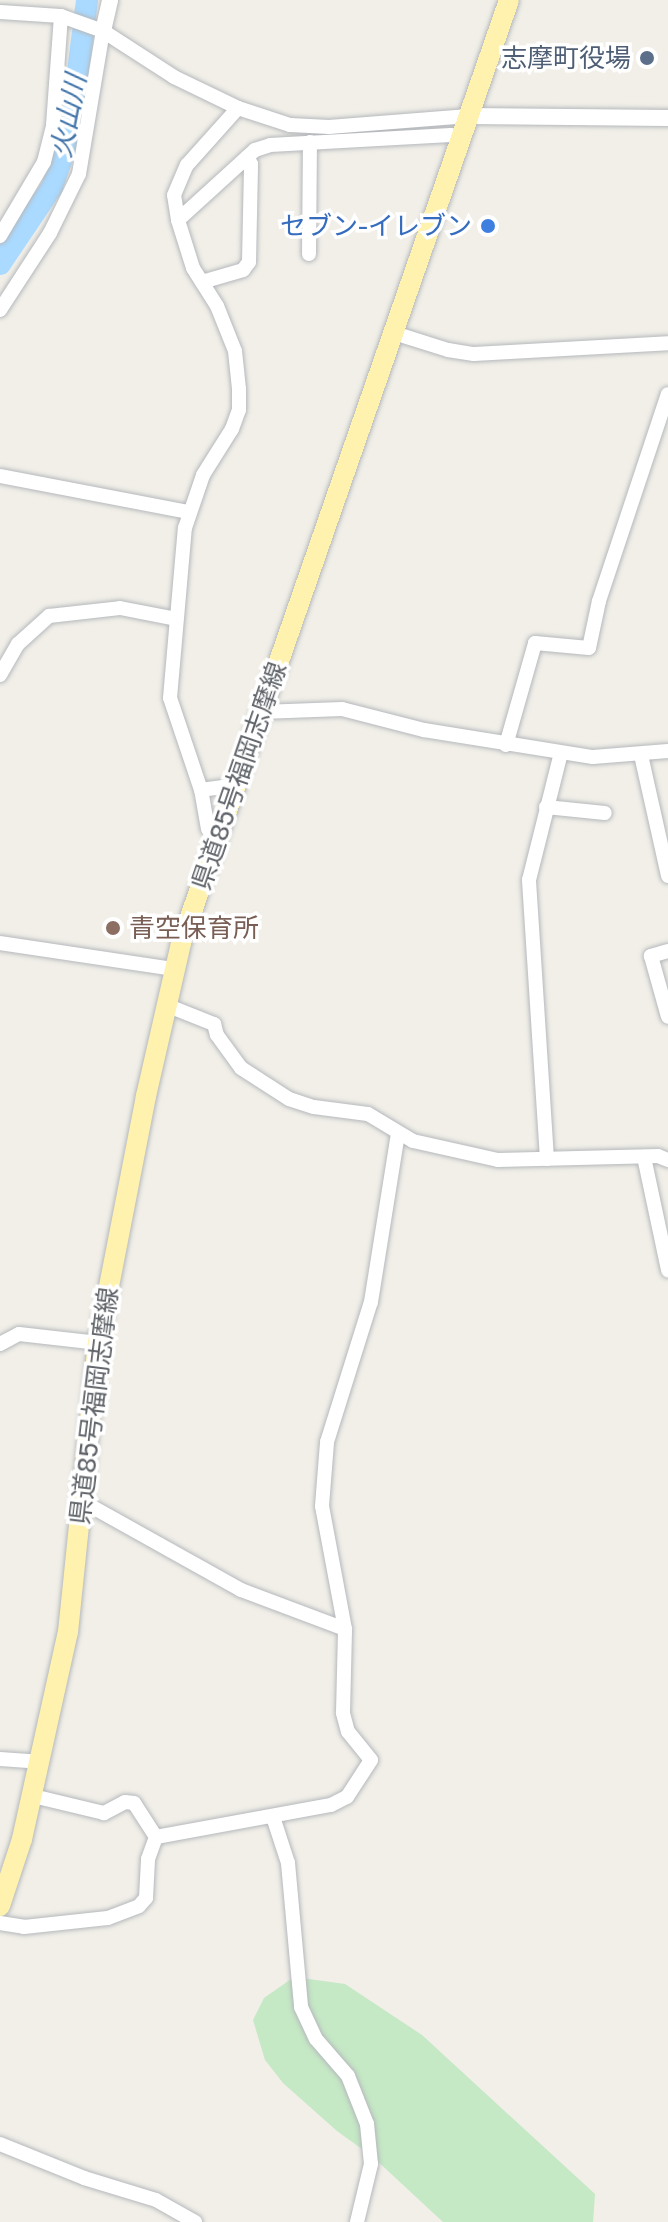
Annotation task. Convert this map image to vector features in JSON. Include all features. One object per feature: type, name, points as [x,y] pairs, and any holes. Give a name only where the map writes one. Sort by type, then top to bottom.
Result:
[{"type":"main road","name":"県道85号福岡志摩線","points":[[0,1906],[33,1796],[68,1632],[98,1343],[174,969],[509,0]]},
{"type":"street","points":[[0,310],[50,233],[79,174],[100,30],[110,0]]},
{"type":"street","points":[[0,12],[64,16],[100,30],[174,77],[238,108],[290,125],[329,127],[469,116],[668,118]]},
{"type":"street","points":[[0,236],[44,162],[53,125],[64,16]]},
{"type":"street","points":[[219,832],[208,829],[201,790],[170,698],[178,571],[189,512],[203,475],[232,429],[239,410],[235,351],[217,306],[193,268],[178,220],[174,195],[187,165],[238,108]]},
{"type":"street","points":[[178,220],[247,157],[270,145],[451,135],[460,139]]},
{"type":"street","points":[[309,254],[310,142]]},
{"type":"street","points":[[202,282],[243,270],[249,262],[251,164],[247,157]]},
{"type":"street","points":[[394,333],[448,350],[474,354],[668,343]]},
{"type":"street","points":[[506,745],[535,643],[589,648],[599,601],[668,394]]},
{"type":"street","points":[[0,476],[189,512]]},
{"type":"street","points":[[0,675],[18,644],[49,616],[120,608],[176,619]]},
{"type":"street","points":[[261,712],[342,709],[506,745],[593,757],[668,751]]},
{"type":"street","points":[[547,1159],[529,880],[561,753]]},
{"type":"street","points":[[641,755],[668,876]]},
{"type":"street","points":[[201,790],[236,785]]},
{"type":"street","points":[[546,807],[605,813]]},
{"type":"street","points":[[0,943],[13,942],[174,969]]},
{"type":"street","points":[[668,951],[651,956],[668,1017]]},
{"type":"street","points":[[166,1005],[214,1024],[217,1035],[241,1068],[289,1099],[314,1107],[368,1114],[384,1120],[398,1134],[413,1141],[498,1160],[644,1157],[668,1160]]},
{"type":"street","points":[[156,1837],[331,1805],[347,1797],[371,1760],[348,1732],[343,1713],[345,1629],[322,1506],[331,1428],[371,1302],[398,1134]]},
{"type":"street","points":[[644,1157],[668,1270]]},
{"type":"street","points":[[0,1344],[19,1334],[98,1343]]},
{"type":"street","points":[[80,1500],[241,1590],[345,1629]]},
{"type":"street","points":[[0,1759],[39,1762]]},
{"type":"street","points":[[33,1796],[104,1813],[125,1802],[134,1803],[156,1837]]},
{"type":"street","points":[[273,1817],[288,1863],[295,1973],[301,2007],[316,2039],[348,2076],[367,2124],[371,2164],[357,2222]]},
{"type":"street","points":[[0,1923],[24,1927],[66,1925],[108,1918],[139,1906],[146,1898],[148,1859],[156,1837]]},
{"type":"street","points":[[0,2144],[84,2178],[156,2200],[195,2222]]},
{"type":"green space","points":[[294,1977],[345,1984],[422,2035],[595,2194],[593,2222],[443,2222],[373,2157],[337,2131],[283,2083],[265,2060],[253,2020],[264,1998]]},
{"type":"waterway","name":"火山川","points":[[0,264],[52,187],[70,135],[87,0]]},
{"type":"place","name":"志摩町役場","points":[[647,58]]},
{"type":"place","name":"セブン-イレブン","points":[[488,226]]},
{"type":"place","name":"青空保育所","points":[[113,928]]}]
